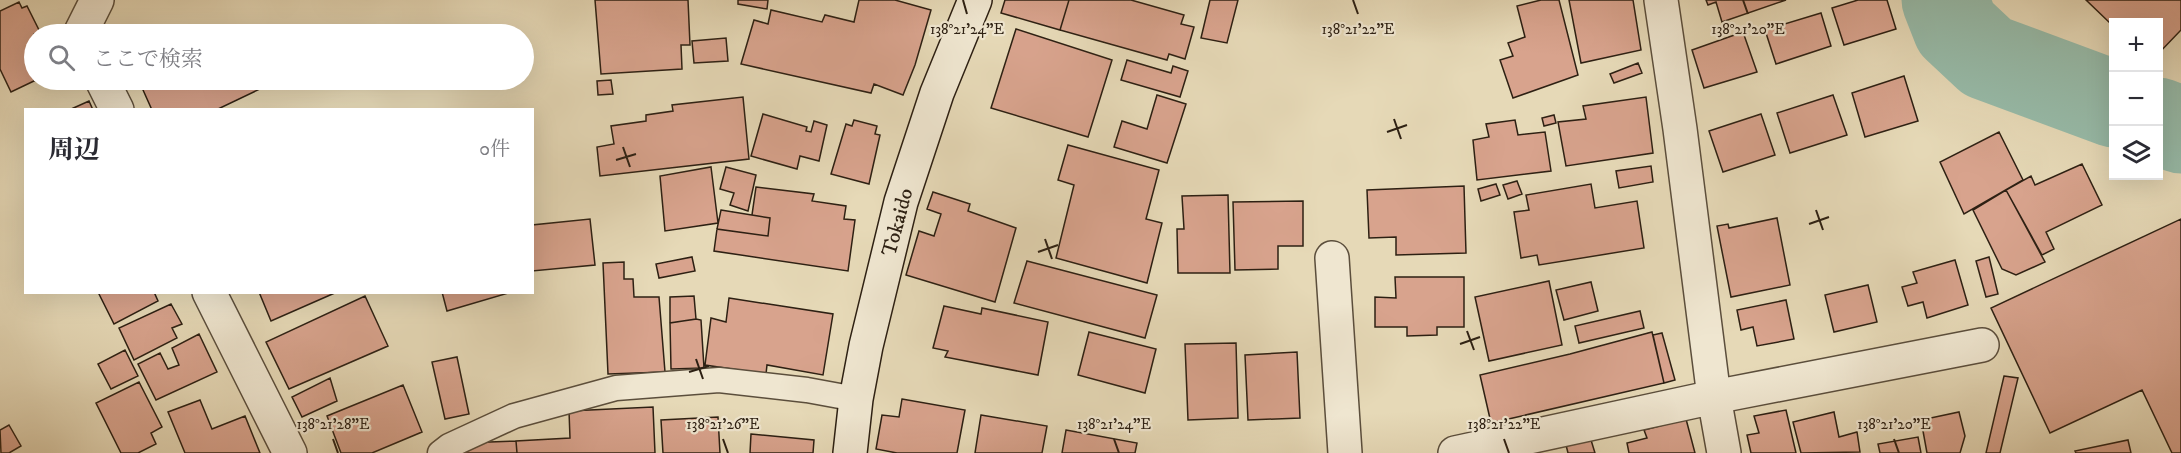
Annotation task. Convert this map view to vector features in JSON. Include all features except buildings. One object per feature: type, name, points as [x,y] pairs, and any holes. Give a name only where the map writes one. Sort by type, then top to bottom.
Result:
[{"type":"street","points":[[85,24],[97,0]]},
{"type":"street","name":"Tokaido","points":[[850,453],[856,399],[866,346],[901,202],[937,93],[975,0]]},
{"type":"street","points":[[1661,0],[1714,397],[1724,453]]},
{"type":"street","points":[[107,90],[116,108]]},
{"type":"street","points":[[1332,258],[1345,453]]},
{"type":"street","points":[[210,294],[290,453]]},
{"type":"street","points":[[1455,453],[1714,397],[1983,345]]},
{"type":"lane","points":[[440,453],[449,446],[514,416],[616,388],[719,380],[807,390],[856,399]]},
{"type":"waterway","points":[[1945,0],[1956,28],[1987,57],[2109,102]]},
{"type":"waterway","points":[[2163,123],[2181,130]]}]
